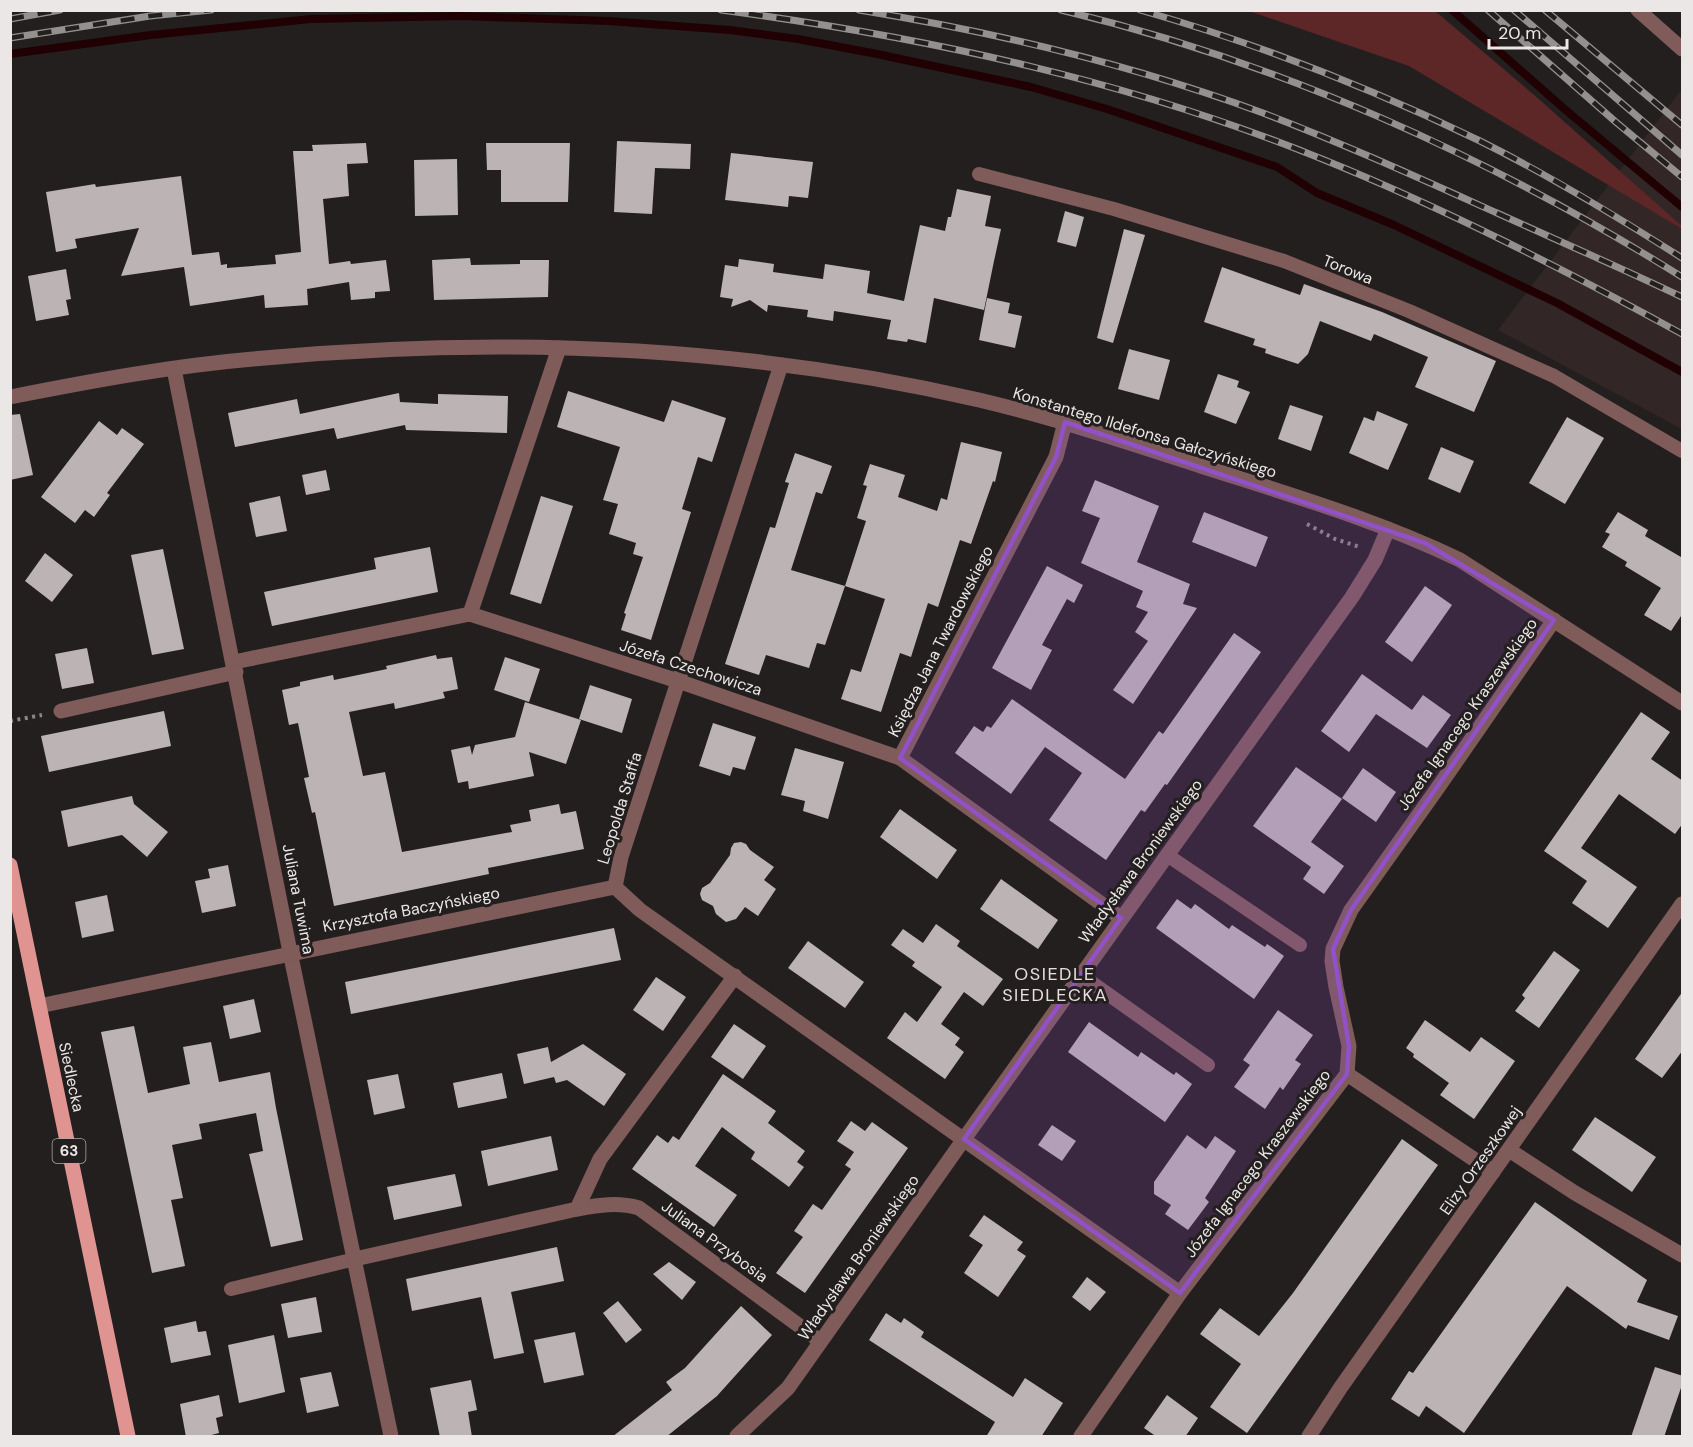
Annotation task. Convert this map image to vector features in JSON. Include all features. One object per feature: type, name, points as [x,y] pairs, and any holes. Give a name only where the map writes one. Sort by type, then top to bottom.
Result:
[{"type":"main road","name":"Siedlecka","points":[[10,865],[128,1437]]},
{"type":"street","points":[[1638,10],[1683,49]]},
{"type":"street","points":[[470,614],[559,348]]},
{"type":"street","name":"Konstantego Ildefonsa Gałczyńskiego","points":[[10,397],[174,369],[250,359],[380,349],[559,348],[669,354],[781,365],[895,383],[978,400],[1065,422],[1388,529],[1460,560],[1683,703]]},
{"type":"street","name":"Leopolda Staffa","points":[[781,365],[621,857],[615,887],[640,910],[1180,1293]]},
{"type":"street","name":"Juliana Tuwima","points":[[174,369],[391,1437]]},
{"type":"street","name":"Księdza Jana Twardowskiego","points":[[1065,422],[1056,457],[900,758],[1121,918]]},
{"type":"street","name":"Władysława Broniewskiego","points":[[737,1437],[788,1388],[1352,597],[1378,552],[1388,529]]},
{"type":"street","name":"Józefa Czechowicza","points":[[61,711],[235,667],[470,614],[678,681],[900,758]]},
{"type":"street","name":"Józefa Ignacego Kraszewskiego","points":[[1081,1437],[1180,1293],[1347,1074],[1349,1046],[1336,987],[1332,961],[1333,949],[1351,910],[1554,620]]},
{"type":"street","name":"Krzysztofa Baczyńskiego","points":[[39,1006],[291,952],[615,887]]},
{"type":"street","name":"Elizy Orzeszkowej","points":[[1309,1437],[1341,1387],[1683,904]]},
{"type":"street","points":[[577,1209],[600,1159],[735,976]]},
{"type":"street","points":[[1347,1074],[1493,1172]]},
{"type":"street","points":[[1509,1150],[1575,1193],[1683,1255]]},
{"type":"street","name":"Juliana Przybosia","points":[[356,1259],[577,1209],[625,1204],[639,1208],[820,1341]]},
{"type":"lane","name":"Torowa","points":[[979,174],[1114,209],[1284,261],[1409,311],[1554,376],[1683,452]]},
{"type":"lane","points":[[1167,855],[1300,945]]},
{"type":"lane","points":[[1081,975],[1208,1065]]},
{"type":"lane","points":[[231,1289],[356,1259]]},
{"type":"path","points":[[1306,523],[1335,539],[1378,552]]},
{"type":"path","points":[[10,721],[61,711]]},
{"type":"highlighted area","points":[[1065,422],[1425,543],[1554,620],[1351,910],[1333,949],[1349,1046],[1347,1074],[1180,1293],[964,1139],[1121,918],[900,758],[1056,457]]},
{"type":"shaded area","points":[[1249,11],[1435,11],[1533,94],[1682,226],[1682,229],[1409,66]]},
{"type":"shaded area","points":[[1682,89],[1682,429],[1498,330]]},
{"type":"building","points":[[617,141],[691,144],[690,169],[655,168],[652,214],[614,212]]},
{"type":"building","points":[[366,143],[368,163],[347,164],[349,196],[323,199],[329,264],[386,260],[390,291],[375,292],[375,298],[351,300],[349,282],[307,289],[308,305],[265,308],[264,295],[190,306],[184,267],[121,276],[139,228],[75,239],[77,248],[56,252],[46,192],[95,184],[96,187],[181,176],[192,255],[219,252],[221,265],[227,264],[227,268],[276,264],[275,255],[301,252],[293,151],[313,151],[312,145]]},
{"type":"building","points":[[486,143],[570,143],[568,202],[501,202],[501,170],[487,170]]},
{"type":"building","points":[[731,153],[813,162],[808,198],[789,196],[788,207],[725,200]]},
{"type":"building","points":[[457,159],[458,215],[415,216],[414,160]]},
{"type":"building","points":[[957,189],[991,196],[985,226],[1001,229],[984,310],[934,298],[926,343],[908,339],[907,342],[887,339],[891,320],[834,311],[833,321],[807,317],[808,310],[768,305],[767,312],[750,300],[731,307],[733,299],[720,297],[725,265],[738,267],[739,259],[774,264],[773,272],[823,279],[825,264],[870,271],[867,293],[904,301],[920,225],[945,231],[948,217],[951,217]]},
{"type":"building","points":[[1065,211],[1084,217],[1076,247],[1057,242]]},
{"type":"building","points":[[1124,229],[1145,235],[1113,343],[1097,338]]},
{"type":"building","points":[[470,258],[471,265],[520,264],[520,260],[549,260],[548,297],[434,300],[432,260]]},
{"type":"building","points":[[1222,267],[1300,295],[1304,284],[1382,312],[1496,361],[1474,412],[1415,387],[1428,357],[1374,334],[1371,341],[1320,321],[1308,354],[1298,364],[1265,353],[1266,349],[1253,345],[1255,339],[1204,322]]},
{"type":"building","points":[[66,269],[71,299],[66,300],[69,315],[36,321],[28,276]]},
{"type":"building","points":[[987,298],[1010,303],[1008,313],[1022,316],[1015,348],[979,340]]},
{"type":"building","points":[[1129,349],[1170,360],[1159,400],[1118,389]]},
{"type":"building","points":[[1218,374],[1239,381],[1237,387],[1250,392],[1236,424],[1204,412]]},
{"type":"building","points":[[568,391],[664,422],[672,400],[726,418],[712,462],[698,457],[682,509],[691,512],[651,640],[621,630],[626,614],[624,613],[643,557],[633,554],[636,543],[609,534],[618,504],[603,500],[620,447],[557,427]]},
{"type":"building","points":[[399,393],[400,402],[438,404],[438,394],[508,396],[507,433],[406,430],[405,425],[337,439],[334,428],[235,447],[228,413],[297,399],[300,414]]},
{"type":"building","points":[[1290,405],[1323,416],[1311,451],[1278,439]]},
{"type":"building","points":[[1377,411],[1408,424],[1388,470],[1349,453],[1364,417],[1374,421]]},
{"type":"building","points":[[20,414],[33,475],[10,480],[10,415]]},
{"type":"building","points":[[1567,417],[1604,438],[1565,504],[1529,483]]},
{"type":"building","points":[[99,421],[117,435],[122,428],[144,444],[107,493],[110,495],[94,517],[85,510],[75,523],[41,497]]},
{"type":"building","points":[[961,442],[1002,452],[995,482],[993,481],[971,544],[960,540],[938,607],[928,603],[911,657],[900,653],[881,712],[841,699],[851,669],[861,672],[885,599],[845,586],[866,521],[857,518],[867,486],[863,485],[870,464],[905,475],[898,497],[937,511],[941,498],[947,500]]},
{"type":"building","points":[[1441,447],[1474,461],[1460,493],[1428,479]]},
{"type":"building","points":[[795,453],[832,466],[822,494],[816,492],[791,570],[845,586],[825,645],[817,643],[809,668],[766,655],[759,675],[725,664],[770,527],[775,528],[789,483],[785,482]]},
{"type":"building","points":[[326,470],[330,490],[306,495],[302,475]]},
{"type":"building","points":[[1095,480],[1159,506],[1137,562],[1190,584],[1183,604],[1197,608],[1133,704],[1113,690],[1148,641],[1135,632],[1148,612],[1136,607],[1143,591],[1081,563],[1100,518],[1082,511]]},
{"type":"building","points":[[280,496],[287,531],[256,537],[249,503]]},
{"type":"building","points":[[541,496],[573,506],[541,604],[510,594]]},
{"type":"building","points":[[1204,512],[1268,537],[1256,567],[1192,542]]},
{"type":"building","points":[[1618,512],[1648,530],[1645,536],[1681,557],[1683,555],[1683,613],[1671,631],[1644,615],[1661,588],[1625,566],[1627,562],[1602,547],[1610,534],[1605,532]]},
{"type":"building","points":[[430,547],[438,592],[272,626],[264,592],[376,569],[374,558]]},
{"type":"building","points":[[163,549],[184,649],[152,655],[131,555]]},
{"type":"building","points":[[45,553],[73,575],[52,602],[25,581]]},
{"type":"building","points":[[1047,566],[1083,585],[1074,603],[1067,599],[1042,645],[1052,650],[1031,690],[992,668]]},
{"type":"building","points":[[1425,586],[1452,605],[1412,662],[1385,642]]},
{"type":"building","points":[[1234,633],[1261,652],[1167,785],[1165,784],[1145,812],[1141,810],[1106,860],[1049,820],[1082,773],[1045,747],[1011,794],[955,753],[974,726],[983,732],[987,726],[991,728],[1012,699],[1125,779],[1159,731],[1163,734]]},
{"type":"building","points":[[87,648],[94,683],[62,689],[55,654]]},
{"type":"building","points":[[436,655],[437,659],[452,657],[458,689],[443,692],[445,698],[395,709],[394,703],[349,712],[363,776],[385,772],[402,852],[512,832],[510,825],[531,821],[529,810],[559,804],[561,814],[576,811],[584,849],[488,868],[489,874],[334,906],[315,812],[312,813],[304,778],[309,777],[298,723],[289,725],[282,690],[300,686],[300,682],[333,675],[334,680],[387,669],[386,666]]},
{"type":"building","points":[[505,657],[540,669],[529,702],[494,690]]},
{"type":"building","points":[[1362,674],[1412,710],[1423,695],[1451,715],[1427,748],[1376,714],[1349,752],[1321,731]]},
{"type":"building","points":[[590,685],[632,699],[622,733],[579,719]]},
{"type":"building","points":[[525,702],[581,720],[566,764],[529,752],[534,776],[469,789],[468,781],[458,783],[451,750],[470,746],[472,755],[475,745],[515,737]]},
{"type":"building","points":[[164,711],[171,746],[49,772],[41,736]]},
{"type":"building","points":[[1641,712],[1670,732],[1651,759],[1683,781],[1683,823],[1675,834],[1619,794],[1581,848],[1637,887],[1608,928],[1572,903],[1587,881],[1544,851]]},
{"type":"building","points":[[713,723],[756,737],[745,770],[733,767],[730,776],[699,766]]},
{"type":"building","points":[[795,748],[844,762],[828,819],[803,811],[805,801],[781,795]]},
{"type":"building","points":[[1296,767],[1342,799],[1311,842],[1344,866],[1324,894],[1303,879],[1311,867],[1253,826]]},
{"type":"building","points":[[1363,768],[1396,792],[1376,822],[1342,798]]},
{"type":"building","points":[[132,796],[134,804],[168,832],[147,857],[122,835],[68,847],[61,811]]},
{"type":"building","points":[[900,809],[957,850],[937,879],[880,837]]},
{"type":"building","points":[[741,842],[774,867],[764,880],[776,889],[758,916],[745,907],[736,919],[726,922],[716,914],[713,906],[702,900],[700,894],[702,888],[710,883],[730,855],[734,843]]},
{"type":"building","points":[[228,865],[236,906],[202,913],[195,881],[210,878],[208,869]]},
{"type":"building","points":[[1001,879],[1058,920],[1038,949],[980,909]]},
{"type":"building","points":[[107,895],[114,931],[82,938],[75,902]]},
{"type":"building","points":[[1177,899],[1191,909],[1195,904],[1229,929],[1232,925],[1265,947],[1267,944],[1284,956],[1254,999],[1156,928]]},
{"type":"building","points":[[936,924],[960,941],[957,946],[1003,979],[983,1006],[964,992],[941,1024],[960,1038],[955,1045],[964,1052],[945,1079],[887,1038],[905,1012],[917,1022],[942,987],[912,966],[915,962],[891,945],[903,929],[923,943]]},
{"type":"building","points":[[614,928],[621,960],[351,1014],[345,982]]},
{"type":"building","points":[[808,941],[864,982],[845,1008],[788,968]]},
{"type":"building","points":[[1554,951],[1580,970],[1539,1028],[1515,1011],[1525,998],[1522,995]]},
{"type":"building","points":[[656,977],[686,997],[663,1031],[633,1010]]},
{"type":"building","points":[[1683,991],[1683,1050],[1662,1078],[1635,1059]]},
{"type":"building","points":[[254,999],[261,1032],[230,1039],[223,1006]]},
{"type":"building","points":[[1278,1010],[1313,1035],[1295,1060],[1301,1064],[1283,1090],[1280,1087],[1265,1109],[1234,1087],[1250,1065],[1243,1060]]},
{"type":"building","points":[[1425,1020],[1470,1052],[1481,1037],[1515,1061],[1474,1119],[1440,1095],[1449,1083],[1413,1057],[1414,1054],[1406,1048]]},
{"type":"building","points":[[1089,1022],[1138,1057],[1141,1052],[1174,1075],[1176,1072],[1192,1084],[1165,1122],[1068,1052]]},
{"type":"building","points":[[734,1024],[766,1046],[743,1079],[711,1057]]},
{"type":"building","points":[[134,1026],[148,1093],[190,1084],[183,1047],[211,1042],[219,1082],[270,1072],[303,1240],[271,1247],[249,1154],[263,1151],[256,1113],[199,1124],[202,1139],[172,1145],[183,1198],[171,1200],[185,1266],[152,1273],[101,1032]]},
{"type":"building","points":[[583,1044],[626,1074],[604,1106],[567,1080],[556,1083],[554,1077],[524,1084],[517,1054],[548,1047],[551,1062]]},
{"type":"building","points":[[502,1073],[507,1098],[458,1108],[453,1083]]},
{"type":"building","points":[[398,1074],[405,1108],[374,1115],[367,1080]]},
{"type":"building","points":[[723,1074],[776,1111],[768,1123],[805,1151],[797,1162],[804,1167],[789,1187],[751,1159],[755,1152],[722,1127],[695,1166],[737,1195],[714,1227],[632,1169],[657,1135],[668,1143],[673,1136],[679,1140]]},
{"type":"building","points":[[1595,1117],[1656,1157],[1632,1192],[1572,1150]]},
{"type":"building","points":[[851,1121],[865,1131],[872,1122],[908,1148],[805,1293],[776,1273],[803,1237],[794,1231],[813,1204],[822,1210],[851,1169],[845,1165],[854,1152],[837,1141]]},
{"type":"building","points":[[1052,1125],[1076,1141],[1062,1161],[1038,1145]]},
{"type":"building","points":[[1187,1135],[1206,1149],[1215,1136],[1236,1151],[1205,1198],[1209,1202],[1188,1230],[1165,1214],[1171,1205],[1154,1194],[1154,1182]]},
{"type":"building","points":[[551,1136],[558,1170],[488,1186],[481,1151]]},
{"type":"building","points":[[1402,1139],[1438,1165],[1247,1433],[1210,1407],[1241,1364],[1200,1334],[1220,1308],[1259,1336],[1293,1293]]},
{"type":"building","points":[[455,1174],[462,1206],[394,1220],[387,1187]]},
{"type":"building","points":[[1535,1202],[1647,1280],[1637,1302],[1678,1316],[1669,1340],[1628,1325],[1626,1329],[1567,1286],[1464,1433],[1426,1406],[1419,1417],[1391,1399],[1409,1371],[1413,1373]]},
{"type":"building","points":[[984,1215],[1023,1242],[1017,1250],[1026,1256],[998,1297],[964,1273],[983,1245],[969,1236]]},
{"type":"building","points":[[557,1247],[564,1281],[511,1292],[524,1353],[494,1359],[481,1297],[412,1311],[406,1279]]},
{"type":"building","points":[[669,1262],[696,1282],[682,1300],[653,1274]]},
{"type":"building","points":[[1087,1277],[1106,1292],[1090,1311],[1072,1297]]},
{"type":"building","points":[[316,1297],[322,1332],[288,1338],[281,1304]]},
{"type":"building","points":[[618,1301],[642,1330],[626,1343],[603,1313]]},
{"type":"building","points":[[741,1306],[772,1335],[717,1396],[666,1437],[612,1437],[672,1390],[666,1382],[685,1368]]},
{"type":"building","points":[[886,1313],[901,1323],[904,1318],[924,1332],[921,1337],[1013,1397],[1025,1378],[1063,1403],[1041,1437],[986,1437],[995,1422],[869,1340]]},
{"type":"building","points":[[196,1321],[198,1332],[206,1331],[211,1355],[171,1363],[164,1328]]},
{"type":"building","points":[[575,1332],[584,1375],[544,1383],[534,1340]]},
{"type":"building","points":[[274,1335],[285,1392],[239,1403],[228,1345]]},
{"type":"building","points":[[1655,1367],[1683,1376],[1683,1382],[1664,1437],[1631,1437]]},
{"type":"building","points":[[331,1372],[339,1406],[307,1413],[300,1378]]},
{"type":"building","points":[[471,1380],[477,1410],[468,1412],[472,1437],[440,1437],[430,1388]]},
{"type":"building","points":[[219,1395],[223,1416],[216,1418],[219,1433],[204,1437],[186,1437],[180,1404]]},
{"type":"building","points":[[1167,1395],[1198,1418],[1185,1437],[1157,1437],[1144,1428]]},
{"type":"waterway","points":[[1452,10],[1568,112],[1682,207]]},
{"type":"waterway","points":[[10,54],[151,35],[311,19],[461,16],[609,21],[730,30],[798,39],[877,54],[1031,87],[1107,109],[1277,167],[1317,193],[1394,225],[1557,303],[1682,372]]},
{"type":"railway","points":[[10,19],[60,10]]},
{"type":"railway","points":[[10,38],[150,16],[211,10]]},
{"type":"railway","points":[[721,10],[874,34],[1026,65],[1102,85],[1249,131],[1368,178],[1460,219],[1682,334]]},
{"type":"railway","points":[[859,10],[961,29],[1114,65],[1263,113],[1380,161],[1682,297]]},
{"type":"railway","points":[[1061,10],[1224,57],[1382,118],[1536,192],[1682,277]]},
{"type":"railway","points":[[1140,10],[1227,37],[1312,68],[1437,121],[1504,153],[1556,182],[1682,258]]},
{"type":"railway","points":[[1488,10],[1682,177]]},
{"type":"railway","points":[[1514,10],[1682,155]]},
{"type":"railway","points":[[1545,10],[1682,125]]},
{"type":"district","name":"OSIEDLE SIEDLECKA","points":[[1055,984]]}]
